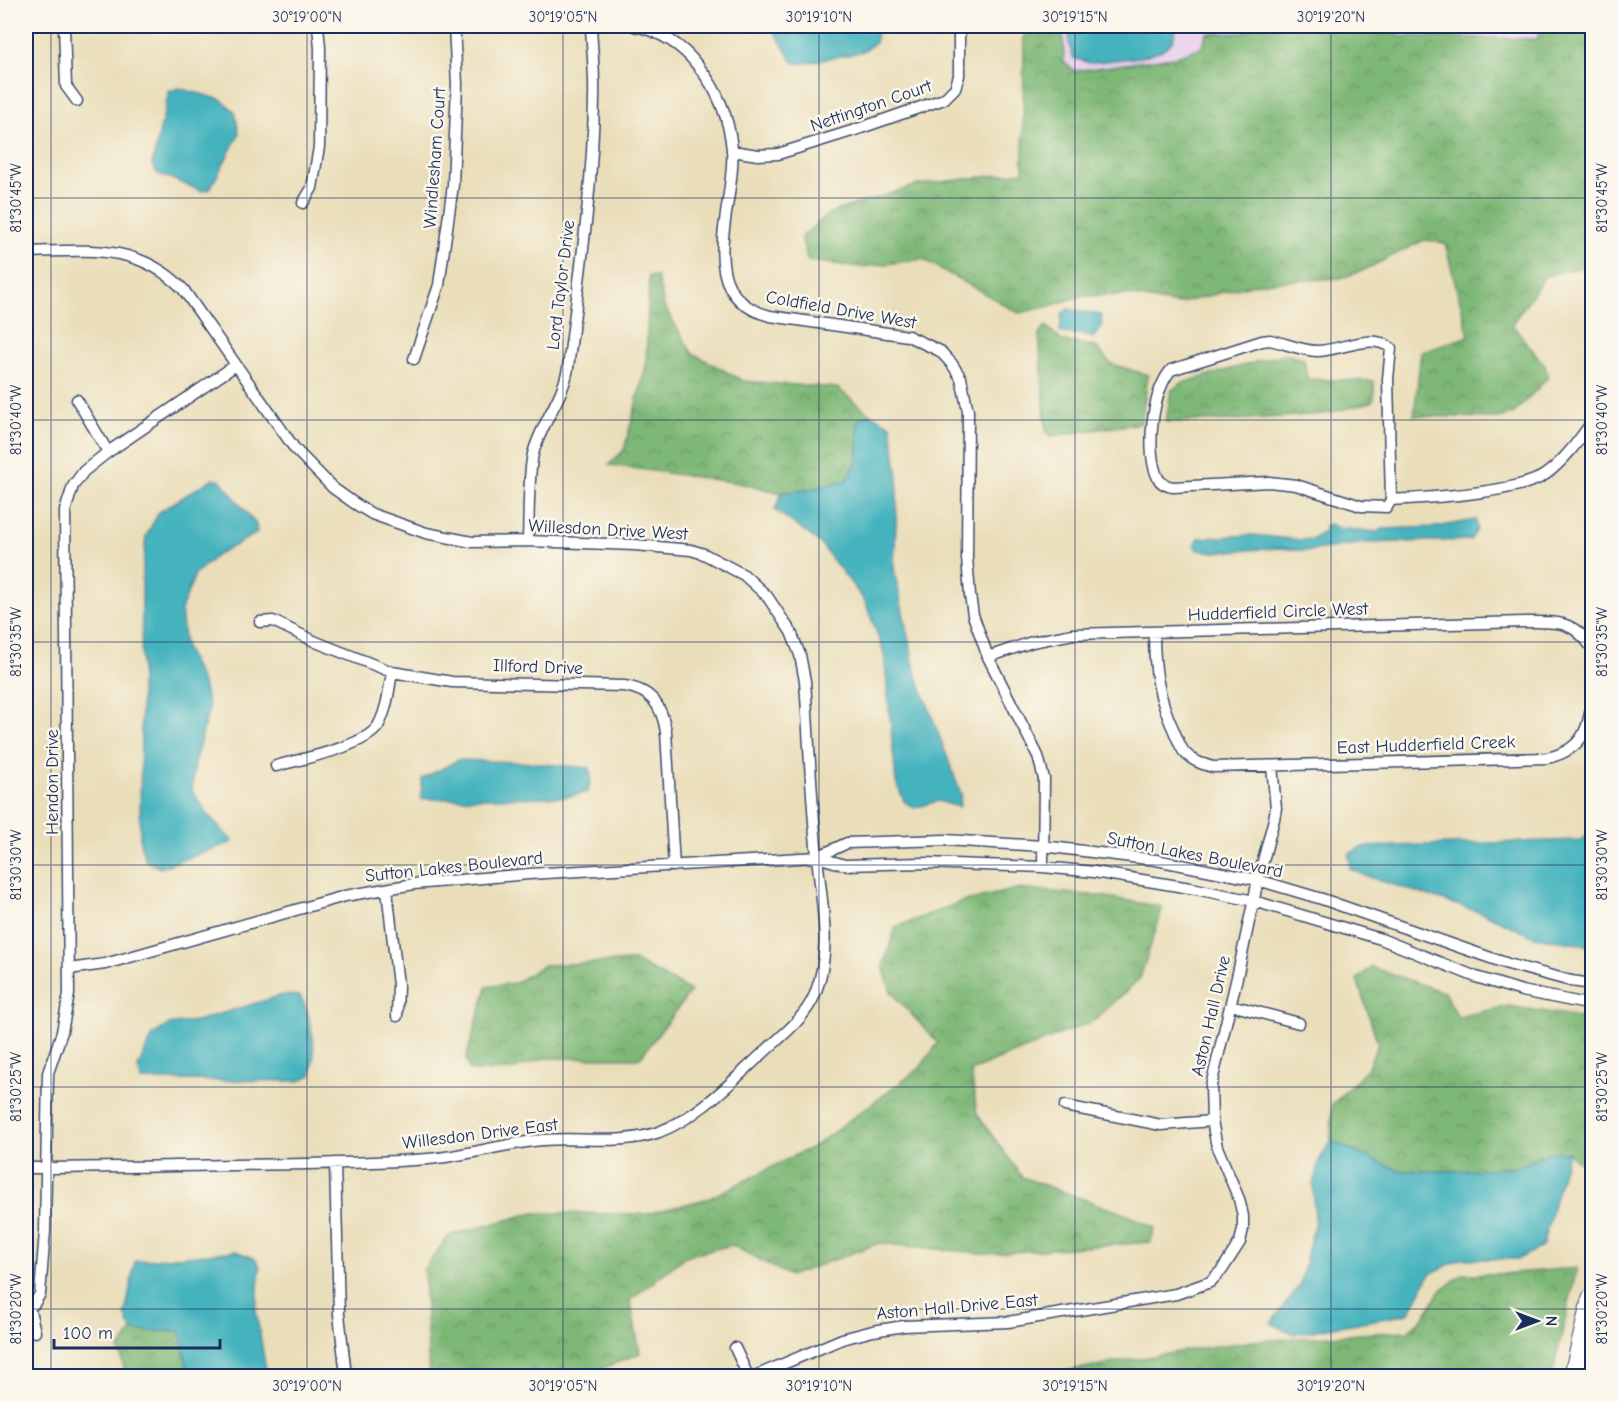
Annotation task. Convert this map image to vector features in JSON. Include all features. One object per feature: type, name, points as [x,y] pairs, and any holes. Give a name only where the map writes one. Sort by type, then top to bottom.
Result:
[{"type":"highway","points":[[1574,1377],[1593,1299]]},
{"type":"street","points":[[64,26],[66,86],[77,101]]},
{"type":"street","points":[[303,203],[312,188],[319,147],[320,48],[318,26]]},
{"type":"street","name":"Windlesham Court","points":[[414,359],[439,285],[453,185],[457,84],[454,26]]},
{"type":"street","name":"Lord Taylor Drive","points":[[528,542],[533,455],[541,432],[566,382],[571,345],[592,144],[594,97],[591,26]]},
{"type":"street","name":"Coldfield Drive West","points":[[634,26],[656,33],[679,45],[692,57],[709,79],[720,99],[727,119],[732,151],[730,191],[721,252],[722,268],[732,292],[742,303],[756,313],[770,316],[908,336],[940,351],[962,378],[969,411],[968,574],[974,615],[988,657],[1038,756],[1044,787],[1043,867]]},
{"type":"street","name":"Nettington Court","points":[[732,151],[758,155],[778,154],[944,99],[955,88],[959,76],[959,26]]},
{"type":"street","name":"Willesdon Drive West","points":[[26,252],[120,253],[139,258],[173,279],[183,289],[295,449],[333,488],[372,514],[426,533],[472,542],[635,544],[691,550],[704,554],[744,575],[767,596],[791,632],[800,656],[805,681],[817,856]]},
{"type":"street","points":[[1262,340],[1285,342],[1314,351],[1361,342],[1386,343],[1391,348],[1388,379],[1391,500],[1387,507],[1361,506],[1296,485],[1269,482],[1165,486],[1158,480],[1152,449],[1152,420],[1158,392],[1165,377],[1171,370],[1262,340]]},
{"type":"street","name":"Hendon Drive","points":[[27,1307],[34,1304],[40,1294],[43,1270],[48,1073],[65,1019],[69,994],[65,511],[69,495],[78,478],[108,452],[236,364]]},
{"type":"street","points":[[77,400],[108,452]]},
{"type":"street","points":[[1391,500],[1473,493],[1533,482],[1546,475],[1561,461],[1593,422]]},
{"type":"street","name":"Illford Drive","points":[[260,622],[273,621],[316,642],[392,672],[452,682],[624,686],[632,687],[652,698],[658,704],[666,732],[674,866]]},
{"type":"street","name":"Hudderfield Circle West","points":[[988,657],[1053,637],[1073,634],[1524,622],[1558,623],[1572,627],[1578,630],[1593,648]]},
{"type":"street","name":"East Hudderfield Creek","points":[[1154,632],[1154,664],[1158,690],[1184,751],[1201,764],[1220,767],[1406,760],[1547,758],[1564,753],[1577,744],[1589,724],[1593,695]]},
{"type":"street","points":[[276,766],[368,737],[377,726],[383,713],[392,672]]},
{"type":"street","name":"Aston Hall Drive","points":[[1229,1261],[1240,1242],[1243,1216],[1239,1198],[1217,1147],[1212,1120],[1211,1086],[1276,808],[1272,766]]},
{"type":"street","name":"Sutton Lakes Boulevard","points":[[69,969],[105,964],[345,896],[414,884],[529,873],[817,856],[847,843],[945,840],[1042,846],[1156,860],[1258,880],[1322,899],[1542,974],[1593,984]]},
{"type":"street","name":"Sutton Lakes Boulevard","points":[[817,856],[845,865],[924,863],[1043,867],[1142,879],[1254,902],[1381,939],[1476,977],[1522,991],[1593,1005]]},
{"type":"street","name":"Willesdon Drive East","points":[[26,1168],[335,1163],[447,1157],[543,1140],[612,1140],[643,1137],[679,1123],[708,1104],[791,1027],[805,1011],[815,994],[822,969],[825,943],[823,898],[817,856]]},
{"type":"street","points":[[387,890],[398,985],[396,1016]]},
{"type":"street","points":[[1437,962],[1443,941]]},
{"type":"street","points":[[1230,1005],[1299,1023]]},
{"type":"street","points":[[1065,1106],[1161,1125],[1212,1120]]},
{"type":"street","points":[[335,1163],[339,1314],[346,1377]]},
{"type":"street","name":"Aston Hall Drive East","points":[[755,1377],[842,1339],[873,1331],[904,1326],[1008,1322],[1176,1294],[1210,1282],[1229,1261]]},
{"type":"street","points":[[27,1307],[35,1332]]},
{"type":"street","points":[[735,1348],[748,1377]]},
{"type":"shaded area","points":[[1063,26],[1258,26],[1239,33],[1207,33],[1202,47],[1174,57],[1075,71],[1064,62]]},
{"type":"shaded area","points":[[1393,26],[1539,26],[1539,39],[1398,36]]},
{"type":"green space","points":[[1024,26],[1063,26],[1064,62],[1075,71],[1174,57],[1202,47],[1207,33],[1239,33],[1258,26],[1393,26],[1399,36],[1538,39],[1539,26],[1592,26],[1592,266],[1545,276],[1512,324],[1545,366],[1548,377],[1513,414],[1498,418],[1414,416],[1421,352],[1469,336],[1445,243],[1424,240],[1362,271],[1341,278],[1259,283],[1177,304],[1129,295],[1081,296],[1019,313],[923,259],[862,267],[808,261],[801,237],[830,213],[917,185],[1023,172]]},
{"type":"green space","points":[[649,276],[657,277],[664,306],[692,353],[743,381],[837,388],[870,414],[858,420],[858,460],[847,480],[807,490],[782,493],[739,483],[609,465],[624,450],[646,366]]},
{"type":"green space","points":[[1046,326],[1062,341],[1095,346],[1111,364],[1148,375],[1141,423],[1052,436],[1046,431],[1039,335]]},
{"type":"green space","points":[[1284,354],[1304,359],[1307,379],[1374,381],[1374,398],[1371,402],[1324,414],[1166,422],[1171,391],[1182,383]]},
{"type":"green space","points":[[1017,889],[1101,896],[1163,907],[1140,978],[1095,1020],[971,1071],[977,1114],[1022,1177],[1122,1213],[1155,1228],[1151,1242],[987,1254],[879,1243],[790,1276],[732,1245],[686,1256],[630,1300],[640,1353],[584,1376],[429,1376],[424,1269],[449,1236],[532,1213],[647,1214],[710,1198],[816,1145],[920,1068],[938,1043],[891,992],[883,966],[896,927],[961,902]]},
{"type":"green space","points":[[635,961],[691,991],[640,1058],[544,1058],[512,1070],[470,1071],[466,1058],[487,987],[515,983],[544,965]]},
{"type":"green space","points":[[1371,967],[1444,992],[1458,1017],[1508,1006],[1592,1019],[1592,1153],[1584,1164],[1568,1152],[1549,1152],[1518,1167],[1455,1171],[1400,1171],[1331,1141],[1332,1105],[1367,1069],[1378,1044],[1357,979]]},
{"type":"green space","points":[[1577,1268],[1552,1376],[1037,1376],[1254,1341],[1408,1331],[1424,1317],[1439,1292],[1463,1274],[1502,1274]]},
{"type":"green space","points":[[132,1331],[180,1331],[189,1376],[126,1376],[119,1349]]},
{"type":"water","points":[[771,26],[878,26],[875,43],[861,52],[800,64],[793,62]]},
{"type":"water","points":[[1069,26],[1177,26],[1172,42],[1162,50],[1141,57],[1090,63],[1073,58],[1069,43]]},
{"type":"water","points":[[179,88],[222,100],[235,112],[239,134],[210,189],[201,191],[157,173],[152,165],[169,91]]},
{"type":"water","points":[[1068,309],[1101,315],[1102,326],[1093,338],[1084,334],[1060,332],[1062,314]]},
{"type":"water","points":[[870,414],[891,425],[898,477],[894,568],[915,671],[961,794],[959,807],[938,801],[914,808],[904,801],[896,782],[884,653],[865,601],[819,542],[775,510],[782,493],[807,490],[847,480],[858,460],[858,420]]},
{"type":"water","points":[[212,479],[220,480],[256,524],[257,533],[217,555],[195,574],[181,610],[185,647],[203,685],[209,708],[195,761],[192,791],[208,815],[233,842],[160,868],[146,861],[140,843],[142,577],[146,536],[159,512]]},
{"type":"water","points":[[1476,520],[1477,530],[1470,540],[1365,543],[1308,551],[1280,548],[1214,552],[1197,550],[1194,545],[1199,538],[1253,535],[1300,540],[1313,539],[1325,531],[1325,525],[1330,524],[1338,528],[1378,532],[1382,529],[1436,527]]},
{"type":"water","points":[[458,760],[590,768],[591,780],[587,792],[566,797],[421,799],[422,779]]},
{"type":"water","points":[[1592,834],[1592,946],[1534,937],[1485,914],[1350,869],[1349,854],[1362,847],[1580,840]]},
{"type":"water","points":[[283,995],[300,996],[308,1013],[314,1056],[311,1075],[299,1081],[141,1080],[138,1067],[153,1035],[168,1025],[196,1021]]},
{"type":"water","points":[[1331,1141],[1400,1171],[1455,1171],[1518,1167],[1549,1152],[1568,1152],[1542,1247],[1518,1259],[1460,1259],[1430,1274],[1408,1314],[1294,1334],[1271,1323],[1300,1285],[1315,1221],[1313,1185],[1319,1161]]},
{"type":"water","points":[[236,1251],[256,1259],[260,1267],[256,1311],[267,1376],[189,1376],[180,1331],[132,1331],[125,1315],[135,1261]]}]
